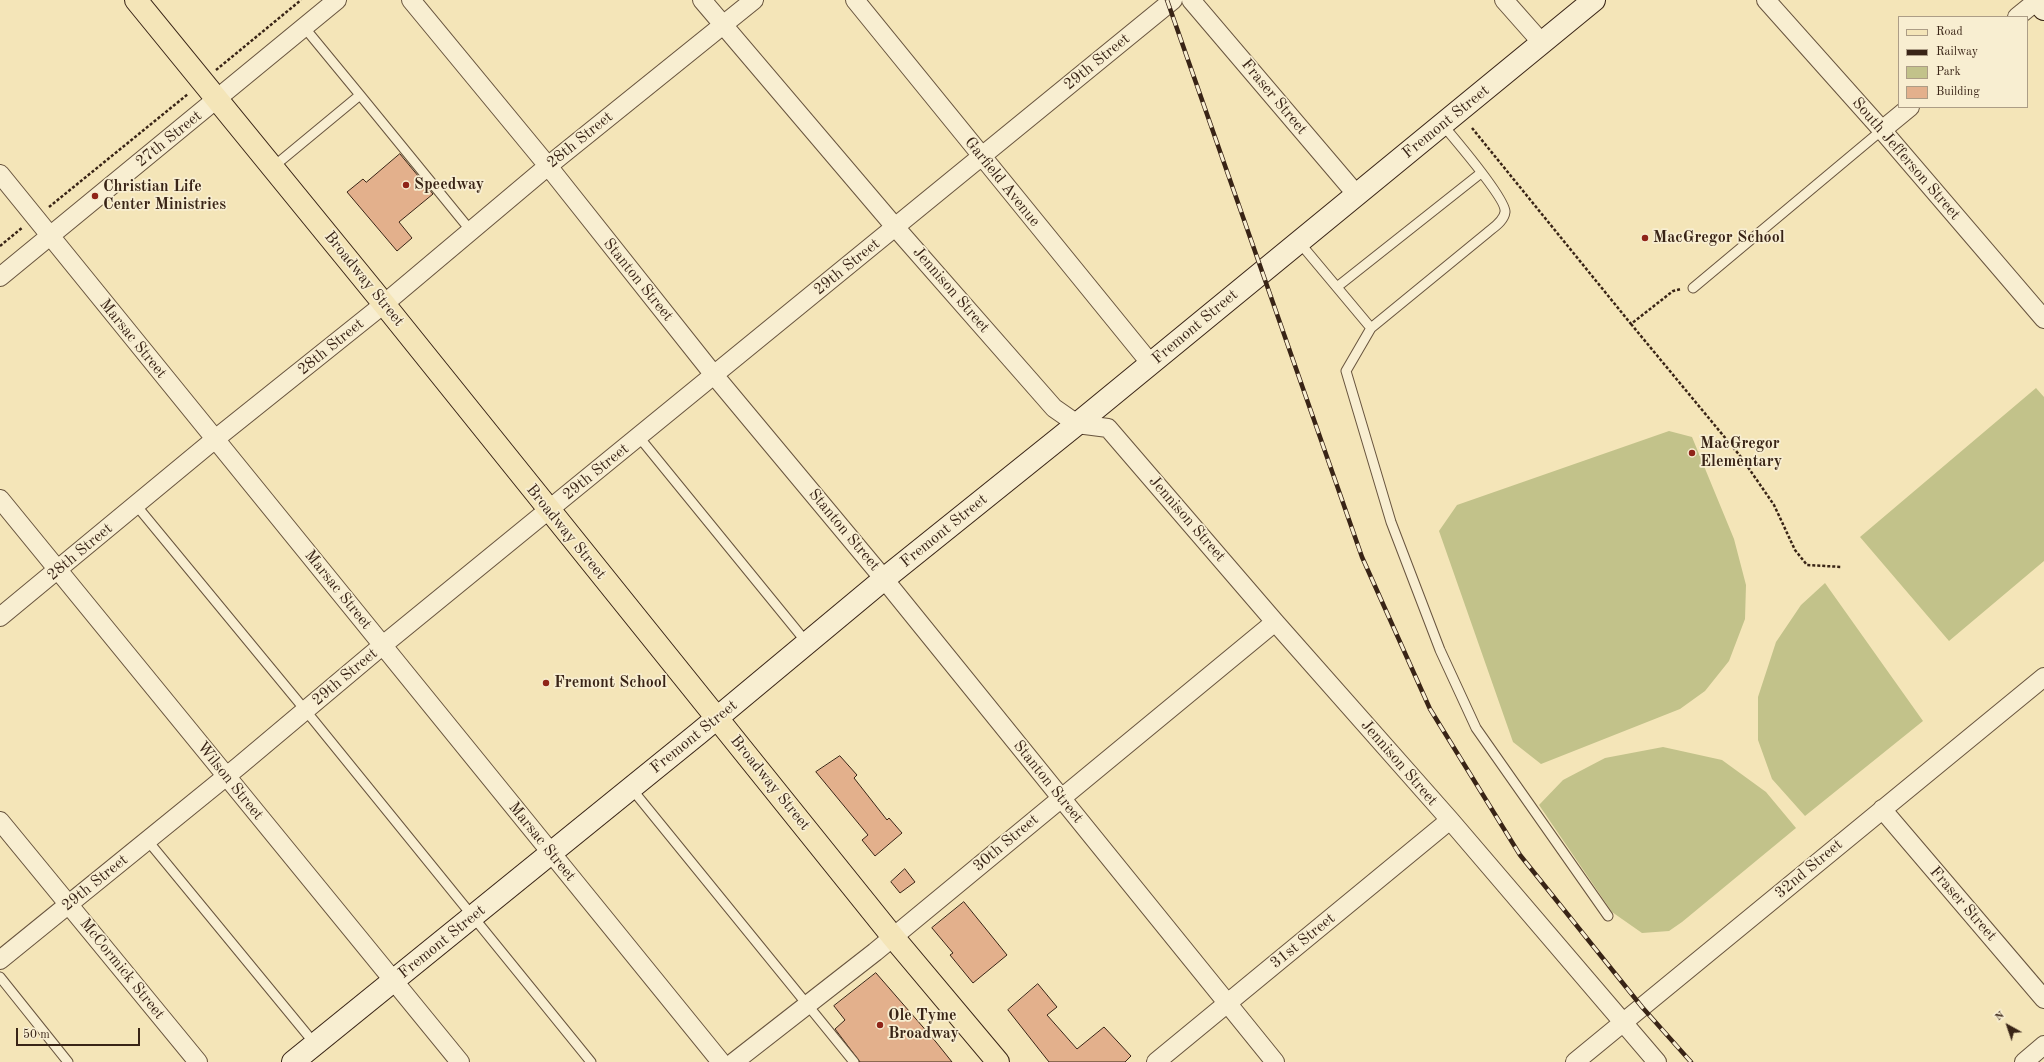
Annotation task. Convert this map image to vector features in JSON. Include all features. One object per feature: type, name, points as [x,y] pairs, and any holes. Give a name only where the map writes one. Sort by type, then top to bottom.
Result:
[{"type":"main road","name":"Broadway Street","points":[[136,0],[384,304],[548,510],[718,718],[893,937],[998,1062]]},
{"type":"street","name":"27th Street","points":[[0,277],[337,0]]},
{"type":"street","name":"Stanton Street","points":[[411,0],[548,166],[714,375],[884,579],[1275,1062]]},
{"type":"street","name":"Jennison Street","points":[[702,0],[896,228],[1054,408],[1077,424],[1108,428],[1275,622],[1450,820],[1657,1062]]},
{"type":"street","name":"28th Street","points":[[0,617],[214,440],[384,304],[548,166],[754,0]]},
{"type":"street","name":"Garfield Avenue","points":[[855,0],[1151,364]]},
{"type":"street","name":"29th Street","points":[[0,960],[148,841],[382,645],[639,438],[1173,0]]},
{"type":"street","name":"Fraser Street","points":[[1191,0],[1356,195]]},
{"type":"street","points":[[1504,0],[1542,43]]},
{"type":"street","name":"Fremont Street","points":[[293,1062],[718,718],[884,579],[1151,364],[1594,0]]},
{"type":"street","name":"South Jefferson Street","points":[[1766,0],[1882,130],[2044,319]]},
{"type":"street","points":[[2018,16],[2039,2]]},
{"type":"street","points":[[1882,130],[1909,108]]},
{"type":"street","name":"Marsac Street","points":[[0,174],[214,440],[720,1062]]},
{"type":"street","name":"Wilson Street","points":[[0,499],[460,1062]]},
{"type":"street","name":"30th Street","points":[[734,1062],[893,937],[1275,622]]},
{"type":"street","name":"32nd Street","points":[[1575,1062],[2044,677]]},
{"type":"street","name":"Fraser Street","points":[[1882,809],[2044,999]]},
{"type":"street","name":"31st Street","points":[[1156,1062],[1450,820]]},
{"type":"street","name":"McCormick Street","points":[[0,821],[198,1062]]},
{"type":"street","points":[[2024,1062],[2044,1045]]},
{"type":"lane","points":[[304,27],[471,231]]},
{"type":"lane","points":[[273,167],[360,95]]},
{"type":"lane","points":[[1442,124],[1506,207],[1505,214],[1501,221],[1371,328],[1346,371],[1391,522],[1440,650],[1476,728],[1608,916]]},
{"type":"lane","points":[[1693,288],[1882,130]]},
{"type":"lane","points":[[1337,287],[1481,173]]},
{"type":"lane","points":[[1299,242],[1371,328]]},
{"type":"lane","points":[[639,438],[807,643]]},
{"type":"lane","points":[[136,505],[306,710],[591,1062]]},
{"type":"lane","points":[[631,788],[854,1062]]},
{"type":"lane","points":[[148,841],[315,1044]]},
{"type":"lane","points":[[0,977],[68,1062]]},
{"type":"path","points":[[0,246],[301,0]]},
{"type":"path","points":[[1472,128],[1741,457],[1774,505],[1795,550],[1807,566],[1842,567]]},
{"type":"path","points":[[1631,324],[1673,291],[1693,288]]},
{"type":"green space","points":[[2036,388],[2044,397],[2044,561],[1949,641],[1860,537]]},
{"type":"green space","points":[[1669,431],[1692,437],[1734,539],[1746,585],[1745,619],[1729,661],[1705,691],[1680,709],[1541,764],[1513,742],[1439,531],[1457,505]]},
{"type":"green space","points":[[1825,583],[1923,721],[1805,816],[1772,779],[1758,740],[1758,697],[1776,642],[1801,605]]},
{"type":"green space","points":[[1663,747],[1722,760],[1766,792],[1796,828],[1669,931],[1642,933],[1612,912],[1539,805],[1563,780],[1605,758]]},
{"type":"building","points":[[400,154],[433,194],[399,222],[412,238],[397,251],[347,192],[363,179],[366,182]]},
{"type":"building","points":[[840,756],[857,775],[854,778],[887,820],[889,818],[902,833],[875,856],[862,840],[868,835],[816,772]]},
{"type":"building","points":[[905,869],[915,882],[900,893],[891,882]]},
{"type":"building","points":[[964,902],[1007,955],[973,983],[950,955],[953,953],[932,928]]},
{"type":"building","name":"Ole Tyme Broadway","points":[[876,973],[952,1062],[860,1062],[835,1029],[845,1020],[834,1006]]},
{"type":"building","points":[[1038,984],[1057,1007],[1047,1015],[1077,1049],[1104,1027],[1131,1056],[1125,1062],[1049,1062],[1008,1010]]},
{"type":"railway","points":[[1167,0],[1362,557],[1430,709],[1520,855],[1642,1007],[1691,1062]]},
{"type":"place","name":"Speedway","points":[[406,185]]},
{"type":"place","name":"Christian Life Center Ministries","points":[[95,196]]},
{"type":"place","name":"MacGregor School","points":[[1645,238]]},
{"type":"place","name":"MacGregor Elementary","points":[[1692,453]]},
{"type":"place","name":"Fremont School","points":[[546,683]]},
{"type":"place","name":"Ole Tyme Broadway","points":[[880,1025]]}]
